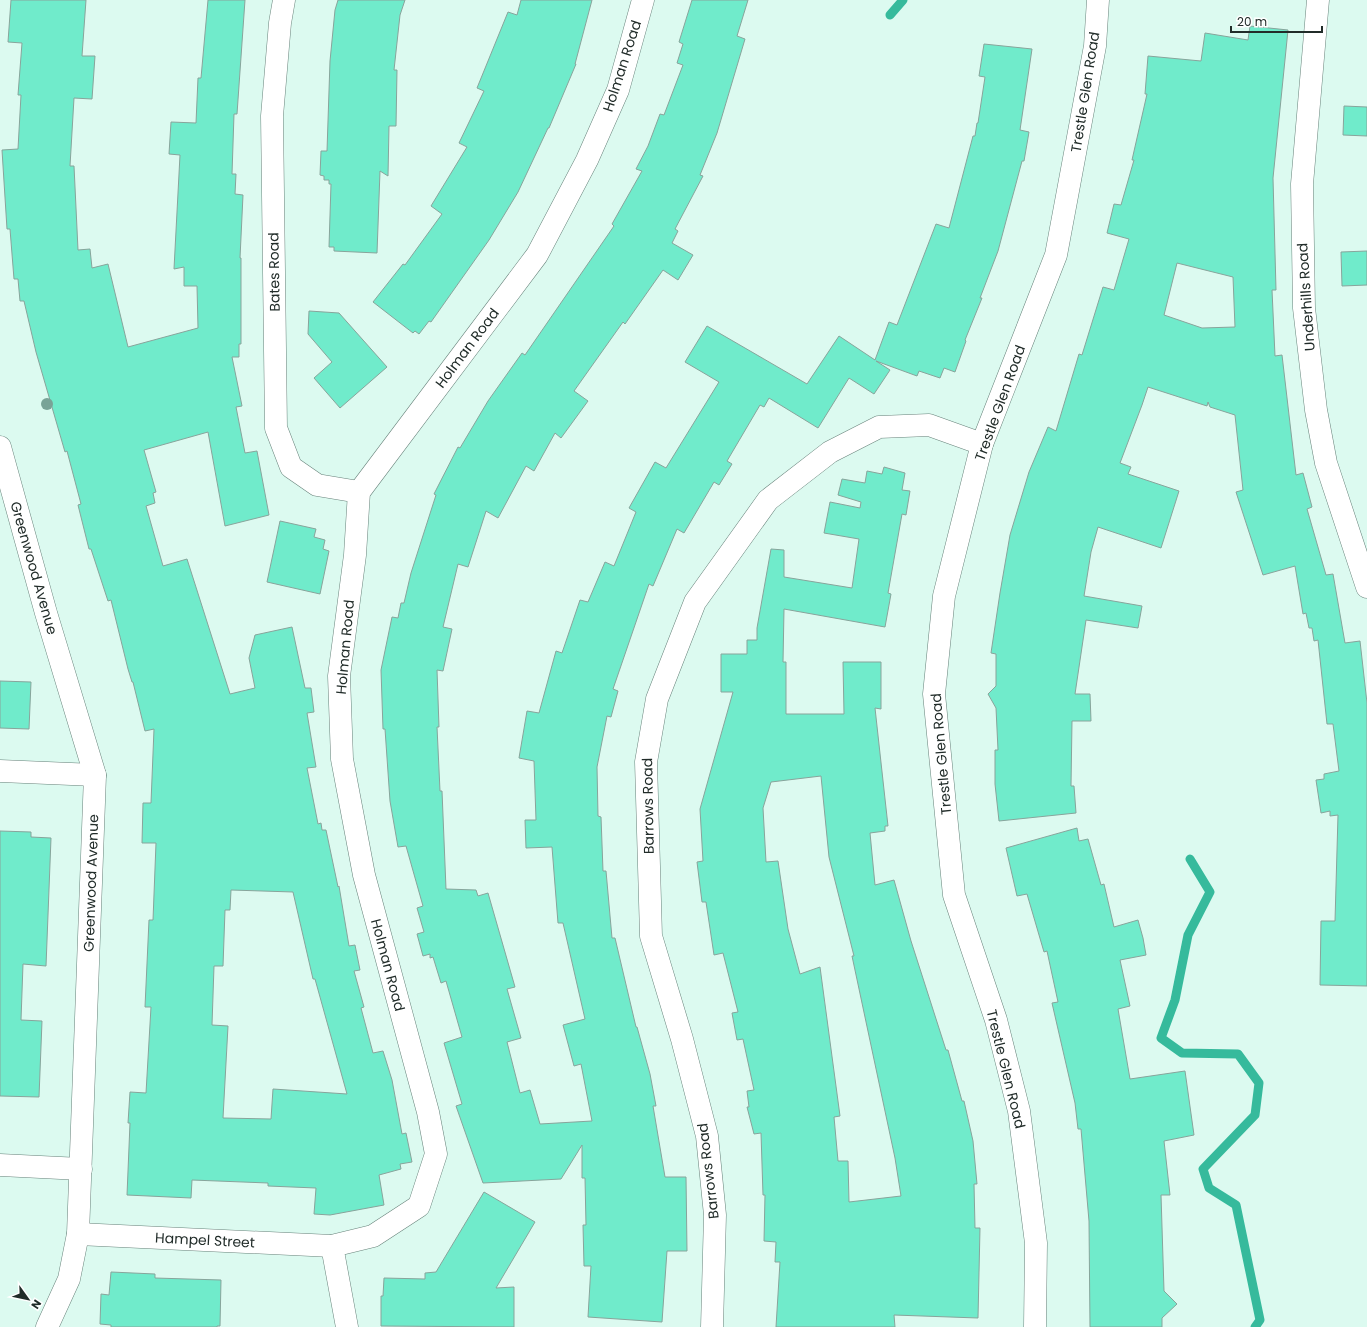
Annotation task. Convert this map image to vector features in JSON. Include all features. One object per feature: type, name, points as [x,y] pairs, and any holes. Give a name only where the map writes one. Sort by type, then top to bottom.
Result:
[{"type":"street","name":"Bates Road","points":[[284,0],[280,23],[272,116],[276,428],[291,467],[317,485],[359,492]]},
{"type":"street","name":"Holman Road","points":[[332,1246],[373,1236],[419,1206],[436,1154],[428,1112],[364,875],[342,760],[339,676],[355,555],[359,492],[537,255],[587,160],[618,90],[643,0]]},
{"type":"street","name":"Trestle Glen Road","points":[[1035,1327],[1036,1243],[1019,1111],[996,1020],[954,895],[934,694],[944,596],[982,444],[1056,255],[1095,46],[1098,0]]},
{"type":"street","name":"Underhills Road","points":[[1318,0],[1302,184],[1304,308],[1316,410],[1326,462],[1367,587]]},
{"type":"street","name":"Barrows Road","points":[[712,1327],[715,1215],[707,1136],[682,1039],[652,936],[646,762],[658,699],[695,602],[768,500],[792,481],[830,452],[878,427],[929,425],[982,444]]},
{"type":"street","name":"Greenwood Avenue","points":[[0,447],[46,612],[95,775],[78,1234],[69,1279],[47,1327]]},
{"type":"street","points":[[0,771],[95,775]]},
{"type":"street","points":[[0,1165],[81,1169]]},
{"type":"street","name":"Hampel Street","points":[[78,1234],[332,1246]]},
{"type":"street","points":[[332,1246],[347,1327]]},
{"type":"building","points":[[11,0],[86,0],[82,56],[95,56],[92,99],[74,98],[70,166],[74,166],[78,250],[90,249],[92,268],[108,264],[128,347],[198,328],[197,286],[184,286],[184,267],[174,269],[180,155],[169,154],[171,122],[196,123],[198,78],[201,78],[208,0],[245,0],[237,114],[234,114],[232,174],[236,174],[235,194],[243,195],[240,258],[241,344],[239,344],[239,357],[232,357],[242,406],[236,407],[245,453],[257,451],[269,515],[225,526],[208,432],[144,450],[156,492],[153,493],[155,503],[146,506],[163,566],[187,559],[230,694],[255,688],[249,658],[255,635],[292,627],[305,688],[311,688],[314,712],[307,713],[316,767],[307,768],[318,824],[321,823],[322,830],[326,830],[338,887],[339,886],[349,946],[355,945],[360,970],[354,971],[364,1007],[361,1008],[373,1053],[383,1051],[392,1080],[402,1134],[406,1133],[412,1162],[400,1164],[401,1169],[379,1175],[384,1205],[330,1215],[314,1214],[316,1188],[268,1186],[268,1183],[192,1180],[191,1198],[127,1195],[130,1092],[146,1093],[151,1007],[145,1007],[149,920],[153,920],[156,843],[142,843],[143,803],[151,803],[154,729],[145,731],[111,600],[108,601],[91,549],[89,549],[78,505],[81,504],[67,451],[65,452],[36,352],[24,301],[20,301],[18,279],[14,279],[10,229],[7,229],[2,150],[18,149],[21,95],[18,95],[22,43],[8,42]],"holes":[[[231,890],[293,892],[313,979],[315,979],[347,1094],[273,1089],[271,1119],[223,1118],[228,1026],[212,1025],[214,966],[223,966],[225,910],[230,910]]]},
{"type":"building","points":[[338,0],[405,0],[400,15],[394,70],[397,70],[396,126],[389,126],[388,176],[380,171],[377,253],[334,251],[334,247],[329,247],[331,184],[329,184],[329,180],[324,180],[324,176],[320,175],[321,151],[327,151],[330,61],[335,10]]},
{"type":"building","points":[[521,0],[592,0],[576,64],[549,128],[518,192],[489,240],[431,322],[429,321],[419,334],[415,331],[413,333],[373,302],[403,264],[405,265],[442,214],[431,206],[467,147],[459,143],[484,91],[477,88],[508,12],[517,15]]},
{"type":"building","points":[[692,0],[748,0],[737,36],[745,39],[717,133],[700,175],[703,176],[675,229],[678,231],[672,243],[693,255],[678,280],[663,270],[625,324],[623,322],[574,391],[588,401],[561,438],[555,433],[534,471],[526,466],[498,518],[486,511],[468,567],[458,564],[443,627],[452,629],[443,671],[437,670],[439,727],[437,727],[440,791],[442,791],[446,889],[476,890],[478,896],[488,893],[515,987],[507,989],[521,1038],[507,1042],[520,1093],[530,1090],[540,1124],[592,1121],[581,1064],[574,1066],[563,1025],[585,1019],[563,923],[558,923],[552,847],[526,848],[525,820],[536,820],[534,761],[519,758],[527,711],[539,713],[556,651],[562,653],[580,600],[588,602],[605,562],[614,566],[636,512],[629,508],[655,462],[666,468],[719,382],[685,362],[707,326],[807,384],[839,336],[875,360],[889,322],[897,325],[936,224],[949,228],[973,136],[975,136],[978,123],[985,77],[979,76],[984,44],[1032,49],[1020,130],[1029,132],[1024,161],[1022,161],[998,251],[980,298],[982,298],[965,340],[966,341],[955,372],[944,368],[940,378],[919,371],[917,376],[876,361],[890,370],[874,394],[849,378],[818,428],[769,398],[764,407],[760,405],[727,461],[732,464],[719,485],[714,482],[684,533],[677,529],[653,586],[649,584],[613,689],[618,691],[611,717],[607,716],[597,767],[598,816],[601,817],[603,871],[606,871],[612,938],[615,938],[636,1027],[650,1074],[656,1106],[653,1106],[665,1177],[686,1177],[687,1251],[667,1251],[662,1322],[588,1317],[591,1266],[584,1266],[583,1225],[586,1225],[585,1178],[582,1178],[582,1145],[561,1179],[483,1183],[456,1106],[462,1104],[444,1043],[462,1037],[446,981],[441,983],[433,957],[430,958],[430,954],[423,956],[417,934],[424,932],[417,908],[423,906],[406,846],[398,847],[390,801],[385,729],[383,729],[381,670],[392,617],[398,618],[401,603],[404,603],[411,573],[436,495],[434,494],[458,447],[460,448],[488,401],[522,353],[525,355],[614,226],[612,224],[642,171],[636,169],[648,146],[660,114],[664,115],[683,65],[677,63],[683,44],[679,42]]},
{"type":"building","points":[[1250,26],[1288,30],[1273,178],[1276,290],[1272,290],[1275,356],[1282,355],[1296,475],[1303,473],[1312,507],[1307,509],[1326,575],[1333,574],[1345,643],[1360,641],[1367,703],[1367,986],[1320,985],[1321,921],[1335,921],[1338,815],[1330,816],[1330,811],[1321,813],[1316,780],[1324,779],[1324,774],[1339,771],[1333,724],[1327,724],[1318,640],[1314,641],[1312,628],[1309,628],[1306,613],[1303,614],[1295,566],[1263,575],[1236,492],[1243,490],[1235,415],[1210,407],[1208,402],[1207,406],[1148,387],[1120,463],[1131,467],[1128,474],[1179,491],[1161,548],[1098,527],[1091,552],[1084,596],[1142,606],[1138,628],[1086,620],[1075,694],[1090,694],[1091,721],[1072,721],[1071,786],[1074,786],[1076,813],[999,821],[995,784],[995,750],[998,750],[996,708],[988,694],[996,686],[996,654],[991,653],[1010,535],[1029,472],[1048,427],[1056,431],[1079,354],[1082,355],[1103,287],[1114,290],[1129,239],[1107,233],[1114,204],[1121,205],[1134,160],[1132,160],[1147,94],[1145,94],[1148,56],[1201,61],[1205,33],[1248,40]],"holes":[[[1177,263],[1233,277],[1235,327],[1202,328],[1164,315]]]},
{"type":"building","points":[[1344,106],[1367,107],[1367,136],[1343,135]]},
{"type":"building","points":[[1367,251],[1367,285],[1342,286],[1341,252]]},
{"type":"building","points":[[309,311],[339,313],[387,367],[340,408],[314,378],[332,362],[308,334]]},
{"type":"building","points":[[884,467],[905,473],[902,490],[910,491],[906,515],[902,514],[888,593],[891,594],[885,627],[784,609],[783,662],[786,662],[786,714],[844,714],[843,662],[881,662],[881,709],[875,708],[888,826],[885,826],[885,831],[870,833],[875,885],[894,880],[911,941],[946,1050],[948,1050],[962,1101],[964,1101],[973,1141],[977,1184],[974,1184],[975,1228],[980,1228],[978,1318],[894,1315],[895,1327],[776,1327],[780,1262],[775,1262],[776,1242],[764,1241],[765,1195],[763,1195],[761,1133],[754,1134],[747,1107],[749,1107],[747,1091],[754,1090],[743,1039],[737,1040],[732,1013],[738,1012],[723,953],[714,955],[706,902],[702,902],[697,862],[703,861],[700,809],[733,692],[721,692],[721,654],[747,654],[747,640],[757,640],[757,628],[771,549],[784,550],[784,577],[852,588],[859,539],[824,533],[830,502],[860,508],[861,502],[838,495],[842,479],[865,483],[867,471],[882,474]],"holes":[[[821,776],[829,857],[854,956],[852,956],[895,1158],[901,1196],[849,1202],[848,1161],[838,1161],[834,1117],[840,1116],[820,967],[800,974],[788,929],[778,861],[766,862],[763,808],[771,782]]]},
{"type":"building","points":[[280,521],[316,529],[314,537],[325,540],[323,549],[329,551],[320,594],[267,582]]},
{"type":"building","points":[[0,681],[31,682],[29,729],[0,728]]},
{"type":"building","points":[[1077,828],[1079,841],[1088,839],[1101,885],[1104,884],[1114,927],[1138,920],[1143,938],[1146,955],[1120,960],[1130,1006],[1118,1009],[1130,1079],[1185,1071],[1194,1135],[1164,1141],[1170,1195],[1161,1195],[1164,1291],[1177,1304],[1162,1318],[1162,1327],[1090,1327],[1089,1221],[1081,1129],[1078,1129],[1075,1103],[1052,1003],[1058,1002],[1047,951],[1044,952],[1027,894],[1017,896],[1006,848]]},
{"type":"building","points":[[0,831],[31,832],[31,837],[51,838],[46,966],[23,964],[21,1020],[42,1021],[39,1097],[0,1096]]},
{"type":"building","points":[[484,1192],[535,1222],[496,1288],[514,1287],[514,1327],[381,1326],[381,1296],[383,1296],[384,1278],[425,1279],[425,1273],[436,1272]]},
{"type":"building","points":[[111,1272],[155,1274],[155,1278],[221,1280],[220,1326],[111,1327],[111,1325],[100,1324],[101,1294],[109,1295]]},
{"type":"waterway","points":[[890,15],[903,0]]},
{"type":"waterway","points":[[1190,859],[1210,892],[1188,935],[1175,1000],[1161,1038],[1182,1053],[1238,1054],[1259,1083],[1255,1115],[1203,1169],[1209,1188],[1236,1205],[1260,1320],[1255,1327]]}]
